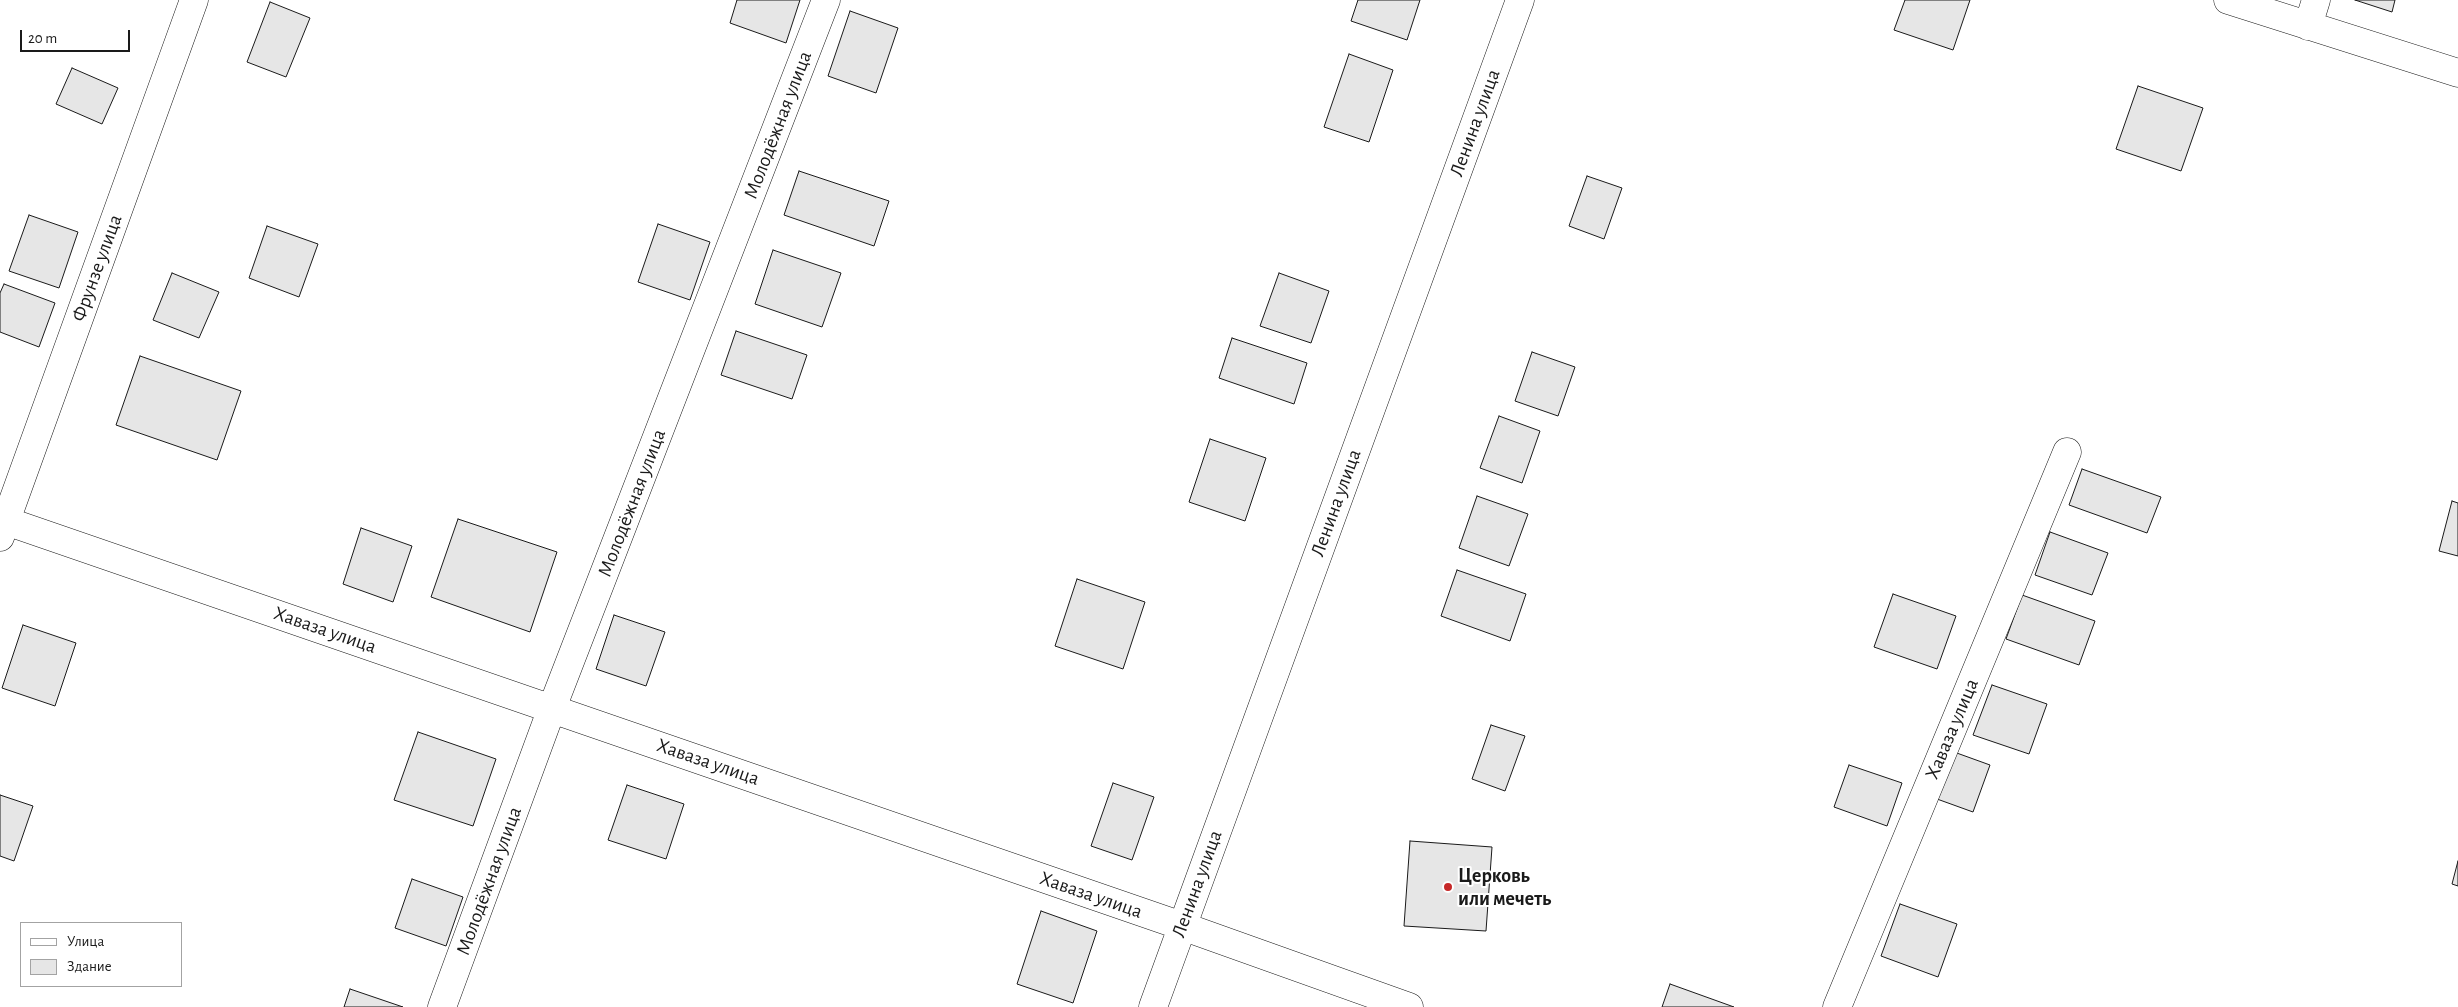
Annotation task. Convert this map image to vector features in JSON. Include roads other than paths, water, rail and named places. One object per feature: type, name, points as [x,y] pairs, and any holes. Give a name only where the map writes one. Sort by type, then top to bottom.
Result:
[{"type":"street","name":"Фрунзе улица","points":[[3,529],[194,0]]},
{"type":"street","name":"Молодёжная улица","points":[[442,1007],[552,708],[826,0]]},
{"type":"street","name":"Ленина улица","points":[[1153,1007],[1520,0]]},
{"type":"street","points":[[2228,0],[2458,73]]},
{"type":"street","points":[[2308,26],[2316,0]]},
{"type":"street","name":"Хаваза улица","points":[[1837,1007],[2067,452]]},
{"type":"street","name":"Хаваза улица","points":[[3,529],[552,708],[1182,926],[1409,1007]]},
{"type":"place","name":"Церковь или мечеть","points":[[1448,887]]}]
